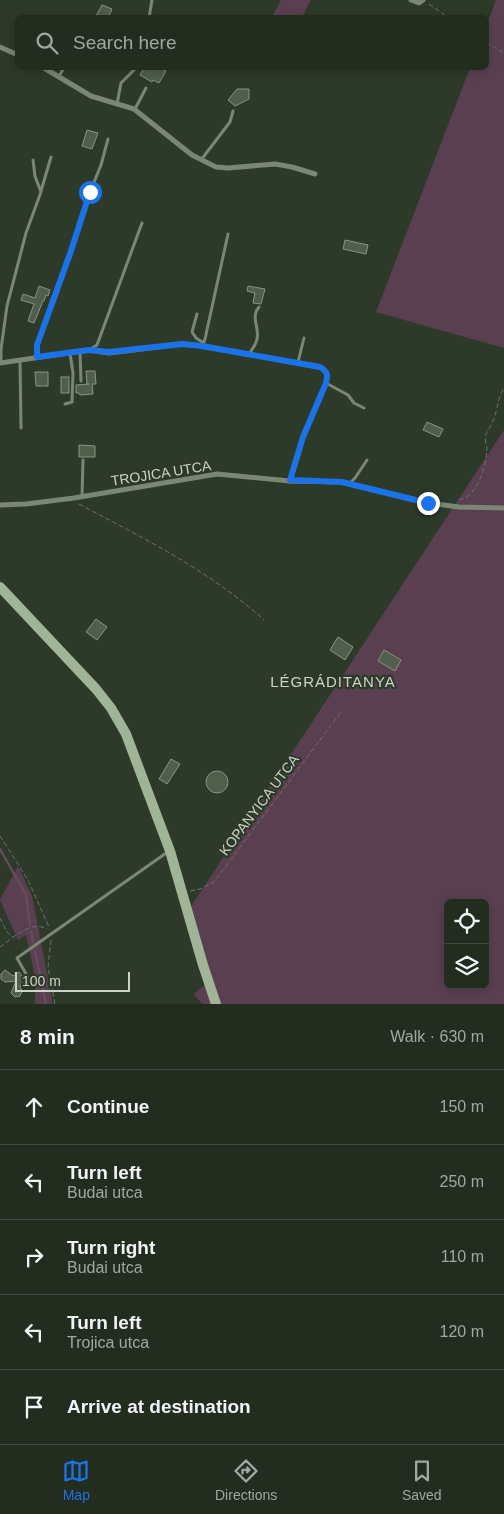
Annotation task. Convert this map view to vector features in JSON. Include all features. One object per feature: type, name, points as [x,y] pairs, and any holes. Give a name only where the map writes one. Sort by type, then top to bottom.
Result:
[{"type":"street","points":[[411,0],[419,3],[424,0]]},
{"type":"street","points":[[0,47],[15,54]]},
{"type":"street","points":[[48,70],[91,96],[134,109],[201,160],[216,167],[228,168],[275,164],[315,174]]},
{"type":"street","points":[[0,363],[89,350],[109,352],[182,344],[203,344],[320,367],[328,375],[326,383],[303,437],[290,480]]},
{"type":"street","name":"TROJICA UTCA","points":[[0,505],[26,504],[82,497],[217,474],[342,482],[428,503],[459,507],[504,508]]},
{"type":"street","points":[[0,586],[96,689],[111,708],[126,734],[170,851],[216,1004]]},
{"type":"lane","points":[[150,15],[152,0]]},
{"type":"lane","points":[[59,76],[63,70]]},
{"type":"lane","points":[[117,104],[121,83],[134,70]]},
{"type":"lane","points":[[134,109],[146,88]]},
{"type":"lane","points":[[201,160],[230,122],[233,111]]},
{"type":"lane","points":[[37,357],[37,345],[90,192],[101,166],[108,140]]},
{"type":"lane","points":[[0,363],[7,306],[26,233],[51,157]]},
{"type":"lane","points":[[32,160],[40,192]]},
{"type":"lane","points":[[89,350],[97,344],[142,222]]},
{"type":"lane","points":[[197,314],[192,332],[203,344],[228,234]]},
{"type":"lane","points":[[248,354],[254,348],[258,339],[255,316],[259,307]]},
{"type":"lane","points":[[298,362],[304,338]]},
{"type":"lane","points":[[80,351],[81,382]]},
{"type":"lane","points":[[65,404],[72,402],[73,374],[70,352]]},
{"type":"lane","points":[[20,360],[22,367],[21,428]]},
{"type":"lane","points":[[326,383],[348,395],[354,403],[364,408]]},
{"type":"lane","points":[[82,497],[83,460]]},
{"type":"lane","points":[[349,484],[367,460]]},
{"type":"lane","points":[[24,986],[30,983],[30,980],[16,960],[17,958],[170,851]]},
{"type":"path","points":[[424,0],[445,15]]},
{"type":"path","points":[[489,44],[504,53]]},
{"type":"path","points":[[457,500],[466,498],[475,488],[480,478],[487,449],[485,436],[494,419],[497,400],[504,388]]},
{"type":"path","points":[[74,498],[77,503],[176,557],[231,592],[264,620]]},
{"type":"path","name":"KOPANYICA UTCA","points":[[182,892],[200,889],[214,882],[340,712]]},
{"type":"path","points":[[0,836],[28,880],[52,932],[48,967],[55,1004]]},
{"type":"path","points":[[0,918],[7,932],[14,938]]},
{"type":"path","points":[[0,947],[34,926],[42,926],[52,932]]},
{"type":"shaded area","points":[[281,0],[311,0],[303,15],[273,15]]},
{"type":"shaded area","points":[[496,0],[504,0],[504,348],[376,312],[469,70],[489,70],[489,19]]},
{"type":"shaded area","points":[[504,430],[504,1004],[202,1004],[194,994],[212,979],[190,908]]},
{"type":"shaded area","points":[[18,866],[32,896],[53,1004],[35,1004],[35,977],[26,935],[18,940],[0,900]]},
{"type":"building","points":[[102,5],[112,9],[109,15],[97,15]]},
{"type":"building","points":[[143,70],[166,71],[159,83],[153,80],[152,82],[140,75]]},
{"type":"building","points":[[237,89],[249,89],[249,99],[235,106],[228,100]]},
{"type":"building","points":[[87,130],[98,133],[92,149],[82,146]]},
{"type":"building","points":[[345,240],[368,245],[366,254],[343,249]]},
{"type":"building","points":[[39,286],[50,290],[34,323],[28,321],[34,304],[21,300],[23,294],[35,298]]},
{"type":"building","points":[[248,286],[265,289],[261,304],[253,303],[255,293],[247,291]]},
{"type":"building","points":[[86,371],[95,371],[96,384],[92,384],[93,394],[80,395],[76,393],[76,385],[89,384],[87,384]]},
{"type":"building","points":[[35,372],[48,372],[48,386],[36,386]]},
{"type":"building","points":[[61,377],[69,377],[69,393],[61,393]]},
{"type":"building","points":[[427,422],[443,429],[439,437],[423,430]]},
{"type":"building","points":[[79,445],[95,446],[95,457],[79,457]]},
{"type":"building","points":[[96,619],[107,627],[97,640],[86,632]]},
{"type":"building","points":[[338,637],[353,647],[345,660],[330,650]]},
{"type":"building","points":[[384,650],[401,660],[395,671],[378,661]]},
{"type":"building","points":[[171,759],[180,764],[167,784],[159,779]]},
{"type":"building","points":[[217,771],[225,774],[228,782],[225,790],[217,793],[209,790],[206,782],[209,774]]},
{"type":"building","points":[[5,970],[13,976],[19,972],[26,981],[20,986],[22,991],[20,996],[15,997],[11,993],[16,981],[5,982],[1,979],[1,974]]},
{"type":"waterway","points":[[0,849],[26,895],[30,925]]},
{"type":"waterway","points":[[31,931],[33,942]]},
{"type":"waterway","points":[[35,951],[46,1004]]},
{"type":"district","name":"LÉGRÁDITANYA","points":[[333,682]]},
{"type":"route","points":[[90,192],[37,345],[37,357],[89,350],[109,352],[182,344],[320,367],[328,375],[326,383],[303,437],[290,480],[342,482],[428,503]]}]
